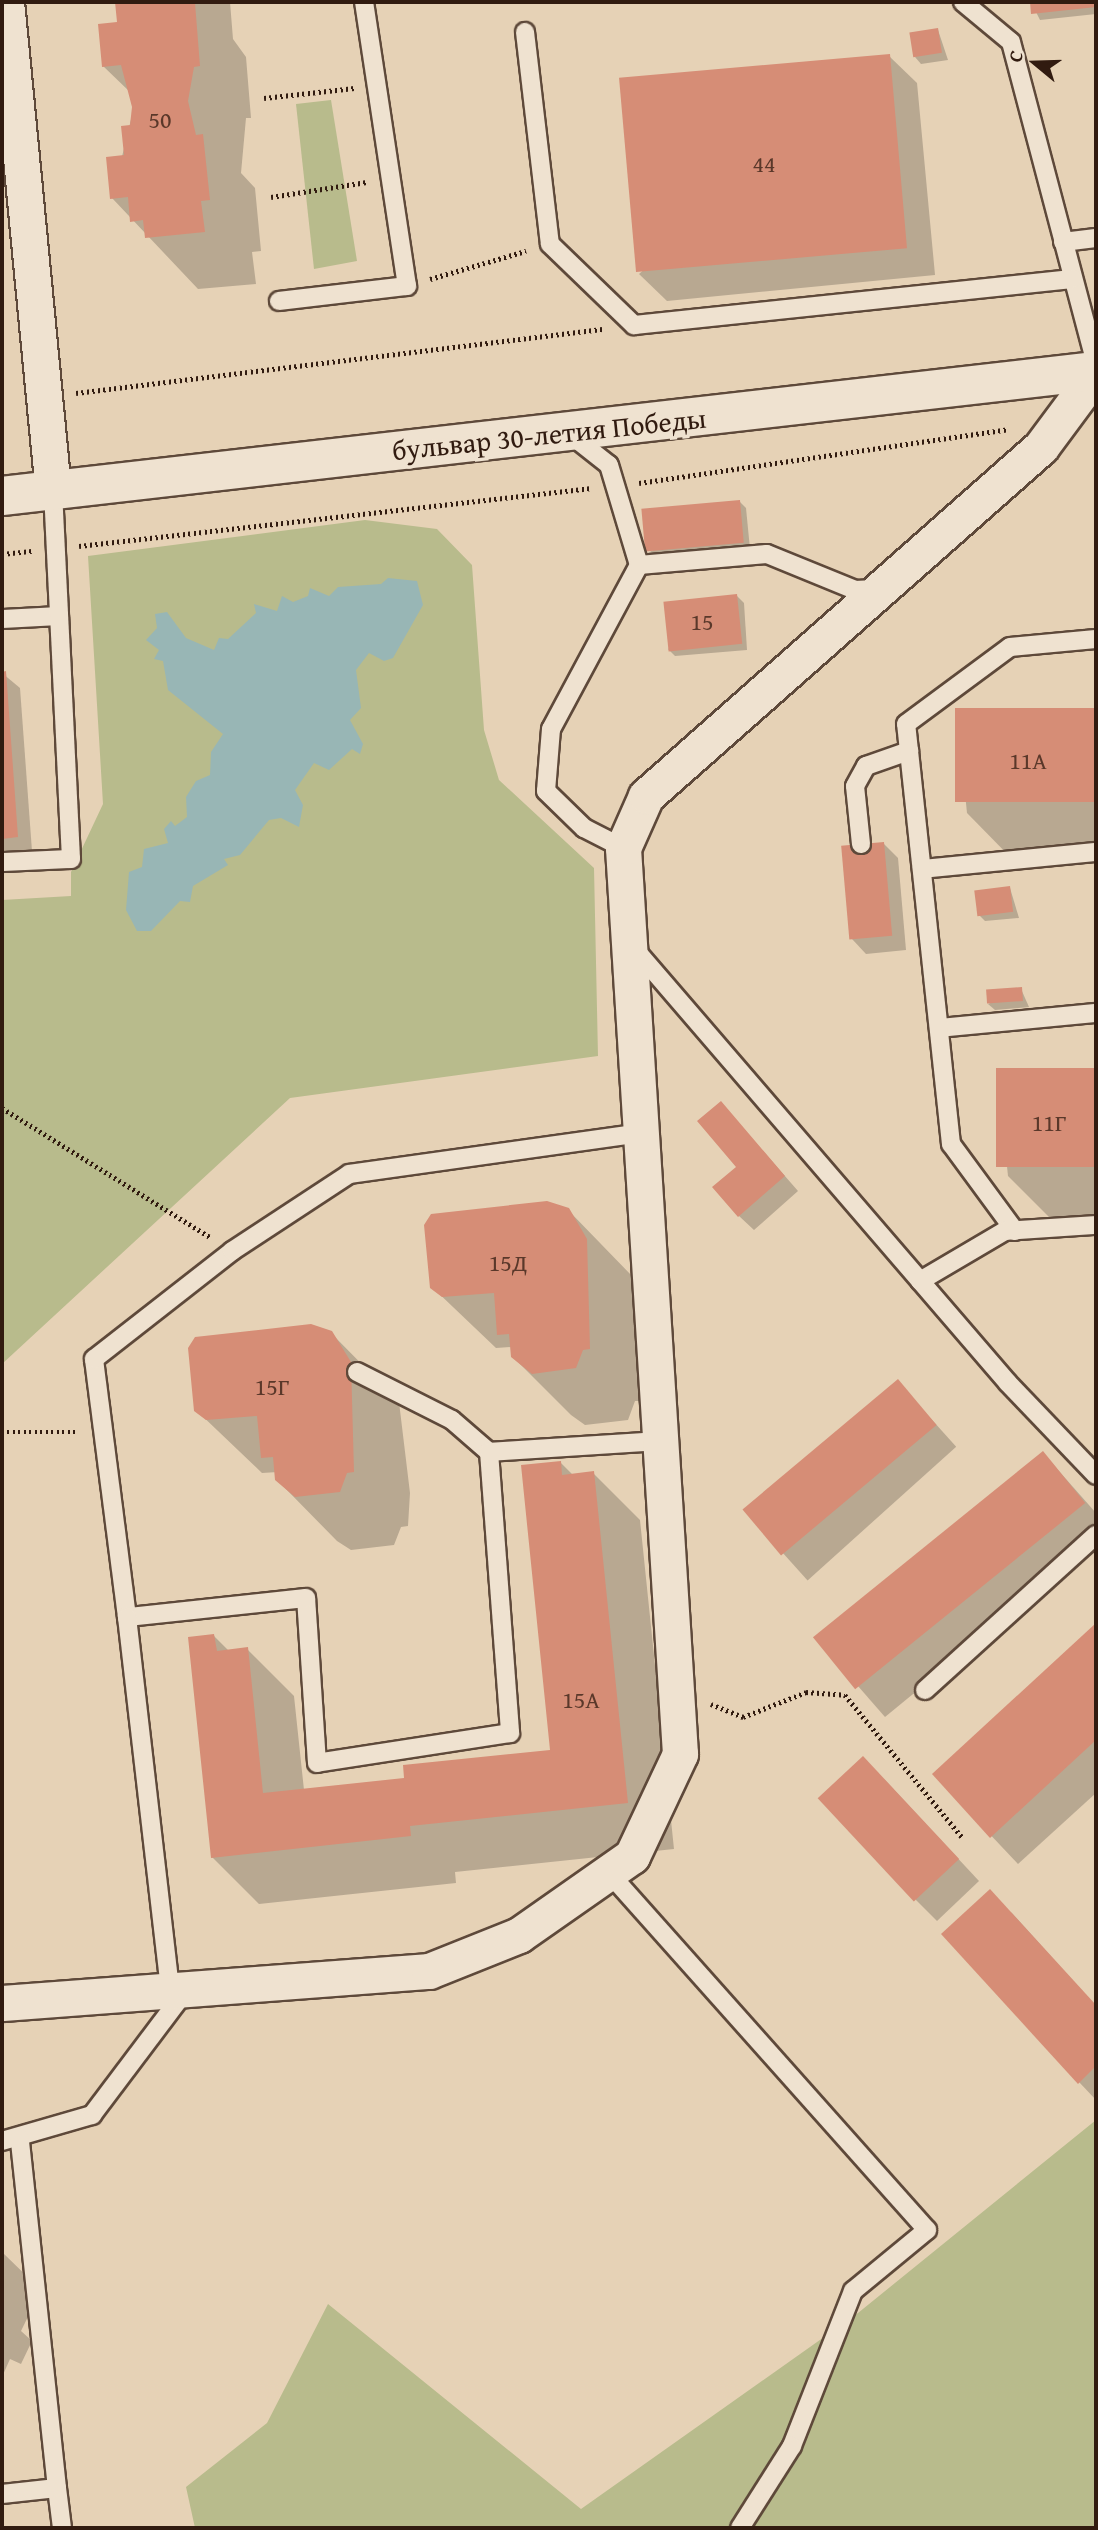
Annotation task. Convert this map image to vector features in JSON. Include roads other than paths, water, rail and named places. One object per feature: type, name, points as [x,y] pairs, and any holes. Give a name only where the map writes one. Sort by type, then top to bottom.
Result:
[{"type":"main road","name":"бульвар 30-летия Победы","points":[[2,496],[1096,372]]},
{"type":"street","points":[[6,2],[47,397],[53,489]]},
{"type":"street","points":[[2,2003],[181,1986],[429,1971],[519,1935],[632,1856],[680,1754],[642,1133],[626,939],[623,848],[646,796],[885,589],[1041,447],[1096,372]]},
{"type":"lane","points":[[279,300],[407,286],[364,2]]},
{"type":"lane","points":[[964,2],[1011,42],[1096,363]]},
{"type":"lane","points":[[525,32],[550,244],[634,325],[1073,279]]},
{"type":"lane","points":[[1063,242],[1096,238]]},
{"type":"lane","points":[[568,433],[610,465],[639,565],[551,729],[544,763],[546,791],[565,812],[623,848]]},
{"type":"lane","points":[[2,862],[71,859],[53,489]]},
{"type":"lane","points":[[639,565],[768,554],[855,590],[885,589]]},
{"type":"lane","points":[[2,619],[59,616]]},
{"type":"lane","points":[[1015,1231],[951,1144],[906,724],[1010,648],[1096,639]]},
{"type":"lane","points":[[861,844],[855,786],[866,766],[909,751]]},
{"type":"lane","points":[[922,869],[1096,852]]},
{"type":"lane","points":[[626,939],[920,1281],[1096,1475]]},
{"type":"lane","points":[[939,1028],[1096,1013]]},
{"type":"lane","points":[[62,2528],[11,2140],[92,2115],[181,1986],[127,1617],[94,1359],[232,1251],[349,1174],[642,1133]]},
{"type":"lane","points":[[920,1281],[1015,1231],[1096,1225]]},
{"type":"lane","points":[[127,1617],[306,1598],[317,1763],[510,1733],[489,1452],[452,1419],[357,1371]]},
{"type":"lane","points":[[489,1452],[659,1441]]},
{"type":"lane","points":[[925,1690],[1096,1535]]},
{"type":"lane","points":[[609,1873],[927,2230],[853,2291],[792,2446],[740,2528]]},
{"type":"lane","points":[[2,2494],[57,2488]]},
{"type":"water","points":[[388,578],[417,581],[423,605],[393,658],[384,661],[369,653],[356,670],[361,708],[350,720],[363,744],[360,754],[352,749],[329,770],[314,763],[295,790],[303,805],[299,827],[281,818],[269,820],[240,855],[224,859],[228,865],[193,886],[190,902],[180,901],[151,931],[137,931],[126,910],[129,872],[142,867],[144,849],[168,843],[164,829],[171,821],[175,826],[187,817],[186,797],[196,781],[210,775],[211,752],[223,734],[168,690],[163,661],[154,659],[159,650],[146,640],[157,628],[155,614],[167,612],[186,638],[214,650],[219,638],[228,639],[256,613],[254,604],[277,611],[282,596],[293,602],[308,596],[310,588],[329,596],[338,587],[381,584]]}]
